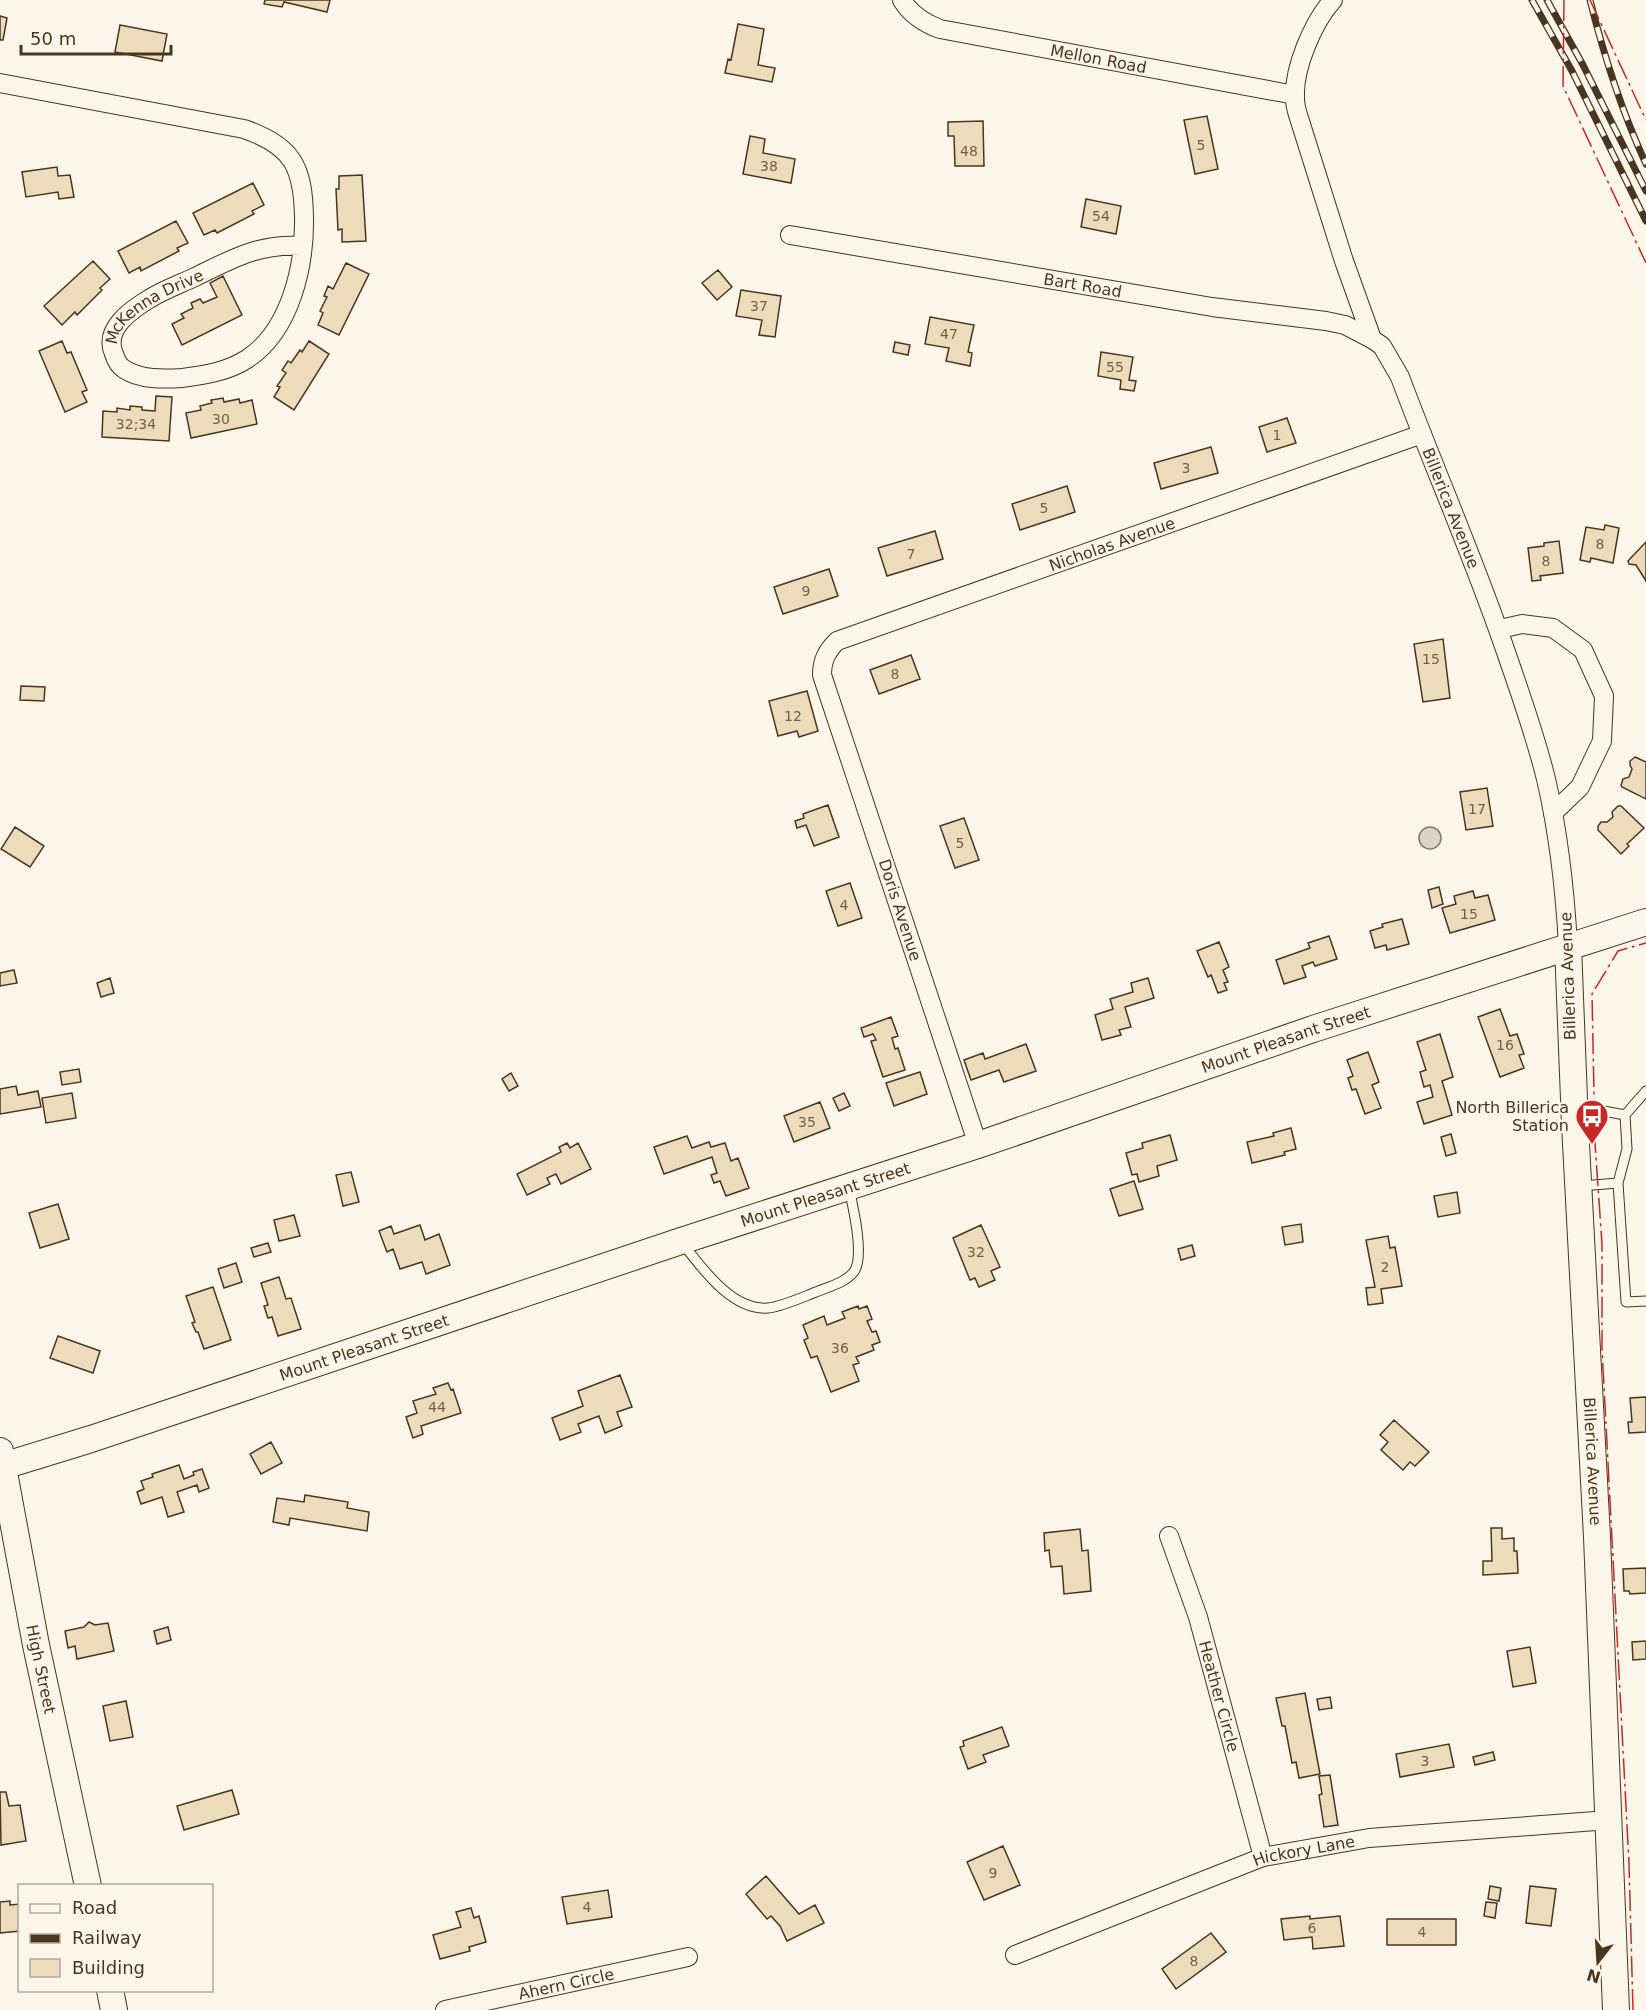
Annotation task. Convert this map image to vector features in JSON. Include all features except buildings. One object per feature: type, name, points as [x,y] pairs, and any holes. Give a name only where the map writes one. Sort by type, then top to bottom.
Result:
[{"type":"main road","name":"Mount Pleasant Street","points":[[1,1459],[92,1439],[681,1241],[978,1145],[1313,1029],[1646,922]]},
{"type":"main road","name":"Billerica Avenue","points":[[1568,946],[1597,1538],[1616,2010]]},
{"type":"main road","name":"High Street","points":[[1,1459],[36,1645],[88,1884]]},
{"type":"main road","points":[[110,1992],[114,2010]]},
{"type":"street","name":"Billerica Avenue","points":[[1333,0],[1316,25],[1300,64],[1295,95],[1302,129],[1344,261],[1372,339],[1382,346],[1400,377],[1500,629],[1533,732],[1553,813],[1563,873],[1568,946]]},
{"type":"street","name":"Mellon Road","points":[[905,5],[929,25],[940,28],[1295,95]]},
{"type":"street","name":"McKenna Drive","points":[[0,83],[244,129],[276,142],[287,152],[296,166],[302,185],[304,223],[302,246],[298,275],[288,308],[269,339],[246,360],[218,372],[197,376],[156,378],[130,373],[122,368],[111,349],[116,328],[124,317],[152,297],[256,249],[287,245],[302,246]]},
{"type":"street","name":"Bart Road","points":[[790,236],[1212,307],[1326,321],[1345,325],[1372,339]]},
{"type":"street","name":"Nicholas Avenue","points":[[822,675],[825,657],[837,641],[1422,435]]},
{"type":"street","points":[[1500,629],[1522,624],[1553,628],[1583,650],[1604,696],[1602,741],[1580,787],[1553,813]]},
{"type":"street","name":"Doris Avenue","points":[[822,675],[978,1145]]},
{"type":"street","name":"Heather Circle","points":[[1170,1536],[1198,1617],[1263,1857]]},
{"type":"street","name":"Hickory Lane","points":[[1015,1955],[1263,1857],[1369,1838],[1609,1820]]},
{"type":"street","name":"Ahern Circle","points":[[445,2010],[688,1957]]},
{"type":"lane","points":[[1646,1091],[1624,1115],[1627,1149],[1618,1184],[1626,1302],[1646,1301]]},
{"type":"lane","points":[[1574,1105],[1624,1115]]},
{"type":"lane","points":[[1578,1186],[1618,1184]]},
{"type":"lane","points":[[681,1241],[708,1276],[726,1293],[739,1300],[768,1308],[808,1295],[845,1280],[855,1270],[858,1259],[857,1245],[849,1186]]},
{"type":"shaded area","points":[[1430,827],[1438,830],[1441,838],[1438,846],[1430,849],[1422,846],[1419,838],[1422,830]]},
{"type":"railway","points":[[1532,0],[1572,71],[1646,221]]},
{"type":"railway","points":[[1547,0],[1583,65],[1646,191]]},
{"type":"railway","points":[[1590,0],[1614,84],[1646,164]]},
{"type":"power","points":[[1564,0],[1563,86],[1646,263]]},
{"type":"power","points":[[1590,0],[1646,120]]},
{"type":"power","points":[[1633,2010],[1629,1864],[1602,1348],[1602,1244],[1595,1143],[1592,994],[1618,951],[1646,943]]},
{"type":"place","name":"North Billerica Station","points":[[1592,1145]]}]
